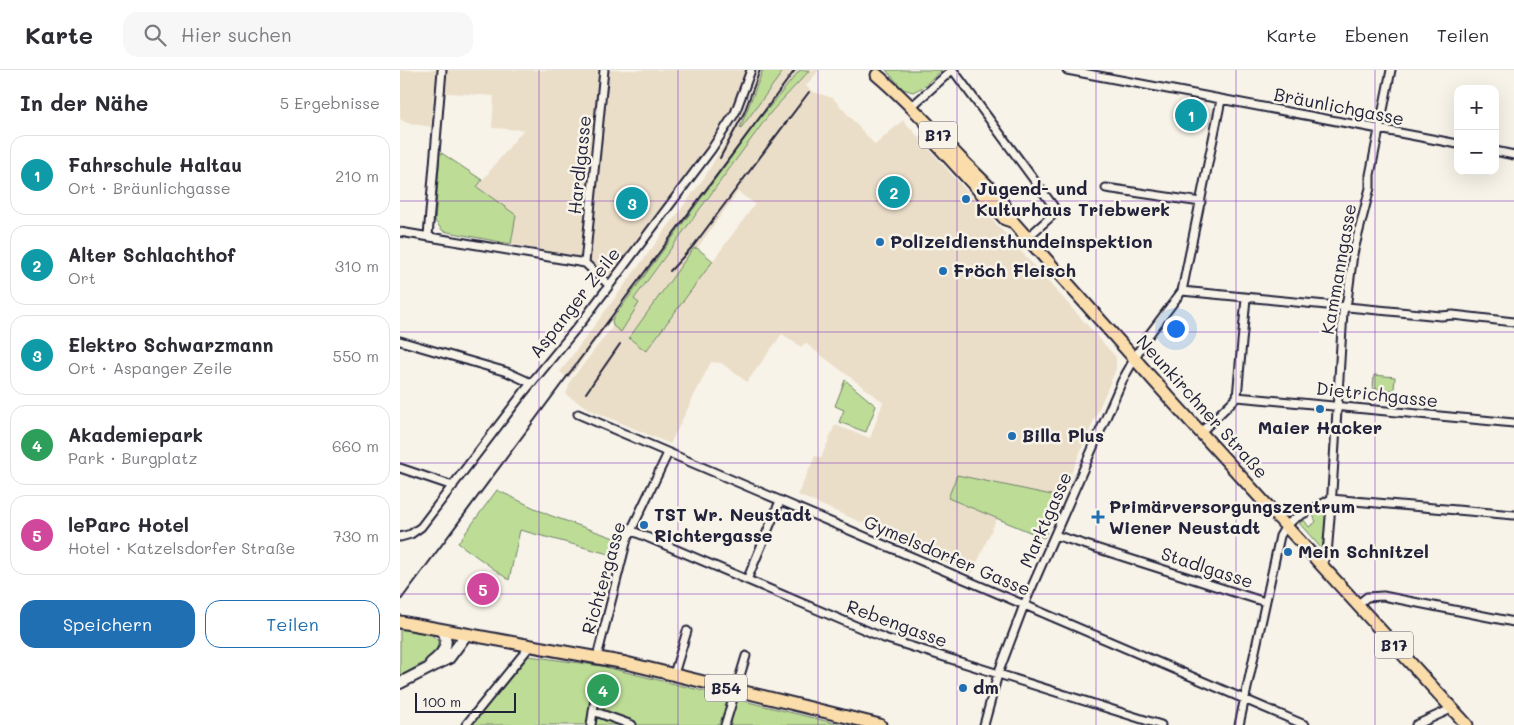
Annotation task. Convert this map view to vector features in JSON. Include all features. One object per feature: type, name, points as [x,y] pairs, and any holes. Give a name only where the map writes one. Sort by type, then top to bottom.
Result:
[{"type":"main road","name":"Neunkirchner Straße","points":[[875,72],[992,191],[1010,213],[1013,222],[1027,238],[1467,725]]},
{"type":"main road","name":"Neunkirchner Straße","points":[[875,72],[891,94],[970,182],[1005,219],[1013,222]]},
{"type":"main road","name":"B54","points":[[400,622],[597,657],[880,725]]},
{"type":"street","points":[[428,236],[442,70]]},
{"type":"street","name":"Hardlgasse","points":[[585,263],[604,70]]},
{"type":"street","name":"Aspanger Zeile","points":[[400,537],[411,534],[420,527],[609,285],[726,129],[742,100],[751,70]]},
{"type":"street","points":[[911,107],[953,70],[1054,207],[1054,214],[1027,238]]},
{"type":"street","name":"Bräunlichgasse","points":[[1066,70],[1454,143]]},
{"type":"street","name":"Kammanngasse","points":[[1321,564],[1327,555],[1342,320],[1391,70]]},
{"type":"street","points":[[1221,100],[1182,291],[1514,322]]},
{"type":"street","points":[[1499,152],[1514,155]]},
{"type":"street","points":[[1106,188],[1201,202]]},
{"type":"street","points":[[400,232],[585,263],[609,285]]},
{"type":"street","name":"Marktgasse","points":[[984,725],[998,674],[1024,605],[1122,382],[1134,358],[1182,291]]},
{"type":"street","points":[[1201,432],[1238,397],[1246,298]]},
{"type":"street","points":[[400,341],[506,372],[531,383]]},
{"type":"street","name":"Dietrichgasse","points":[[1238,397],[1514,423]]},
{"type":"street","name":"Gymelsdorfer Gasse","points":[[578,414],[1305,725]]},
{"type":"street","name":"Richtergasse","points":[[597,657],[630,530],[668,453]]},
{"type":"street","points":[[400,468],[452,486]]},
{"type":"street","points":[[1239,725],[1280,536],[1286,526],[1305,512],[1331,499],[1514,515]]},
{"type":"street","points":[[747,580],[780,501]]},
{"type":"street","name":"Rebengasse","points":[[630,530],[866,631],[1161,725]]},
{"type":"street","name":"Stadlgasse","points":[[1055,535],[1265,602]]},
{"type":"street","points":[[1357,604],[1367,597],[1383,596],[1514,622]]},
{"type":"street","points":[[674,674],[687,630]]},
{"type":"street","points":[[417,674],[444,652],[446,644],[443,631]]},
{"type":"street","points":[[400,683],[449,658],[466,635]]},
{"type":"street","points":[[467,723],[530,646]]},
{"type":"street","points":[[725,725],[737,691],[746,656]]},
{"type":"street","points":[[591,725],[596,692]]},
{"type":"street","points":[[1416,725],[1452,709]]},
{"type":"street","points":[[593,711],[632,725]]},
{"type":"shaded area","points":[[400,70],[756,70],[745,100],[728,134],[617,284],[590,263],[576,257],[511,244],[516,215],[477,187],[523,130],[492,128],[494,96],[434,92],[431,127],[407,123],[400,119]]},
{"type":"shaded area","points":[[758,70],[763,70],[741,128],[784,70],[800,70],[757,122],[569,378],[560,372],[704,178],[742,113]]},
{"type":"shaded area","points":[[810,70],[819,70],[806,86],[813,92],[833,98],[875,145],[903,120],[1116,357],[1116,369],[1061,497],[957,475],[948,498],[997,518],[972,574],[906,546],[907,542],[798,495],[815,456],[821,458],[835,425],[870,438],[883,402],[805,343],[801,347],[782,334],[747,382],[721,363],[711,362],[670,444],[593,411],[566,395],[571,380],[613,326],[621,332],[638,303],[634,300],[771,112]],"holes":[[[738,192],[755,204],[646,351],[693,249],[697,248]]]},
{"type":"green space","points":[[763,70],[784,70],[740,128]]},
{"type":"green space","points":[[800,70],[810,70],[771,112],[634,299],[639,303],[621,332],[613,326],[612,320],[757,122]]},
{"type":"green space","points":[[886,70],[942,70],[923,87],[913,92],[903,89]]},
{"type":"green space","points":[[440,152],[482,180],[477,187],[516,215],[511,244],[443,231],[435,221]]},
{"type":"green space","points":[[697,248],[713,261],[646,351],[629,338],[693,249]]},
{"type":"green space","points":[[1374,375],[1395,377],[1394,390],[1373,389]]},
{"type":"green space","points":[[845,380],[876,406],[866,432],[839,422],[844,410],[835,406]]},
{"type":"green space","points":[[957,475],[1061,497],[1044,538],[948,498]]},
{"type":"green space","points":[[497,490],[549,515],[620,540],[616,556],[520,530],[509,580],[458,543]]},
{"type":"green space","points":[[1327,504],[1329,507],[1322,549],[1299,523],[1304,520],[1309,527],[1316,522],[1313,515]]},
{"type":"green space","points":[[400,628],[431,634],[438,641],[434,653],[430,657],[400,676]]},
{"type":"green space","points":[[529,656],[601,666],[842,725],[472,725]]},
{"type":"railway","points":[[720,158],[744,113],[760,70]]},
{"type":"railway","points":[[400,601],[795,70]]},
{"type":"railway","points":[[670,271],[694,245],[809,92]]},
{"type":"railway","points":[[586,393],[620,344]]},
{"type":"place","name":"Fahrschule Haltau","points":[[1191,115]]},
{"type":"place","name":"Alter Schlachthof","points":[[894,192]]},
{"type":"place","name":"Jugend- und Kulturhaus Triebwerk","points":[[966,199]]},
{"type":"place","name":"Elektro Schwarzmann","points":[[632,203]]},
{"type":"place","name":"Polizeidiensthundeinspektion","points":[[880,242]]},
{"type":"place","name":"Fröch Fleisch","points":[[943,271]]},
{"type":"place","name":"Maier Hacker","points":[[1320,409]]},
{"type":"place","name":"Billa Plus","points":[[1012,436]]},
{"type":"place","name":"Primärversorgungszentrum Wiener Neustadt","points":[[1098,517]]},
{"type":"place","name":"TST Wr. Neustadt Richtergasse","points":[[644,525]]},
{"type":"place","name":"Mein Schnitzel","points":[[1288,552]]},
{"type":"place","name":"leParc Hotel","points":[[483,589]]},
{"type":"place","name":"dm","points":[[963,688]]},
{"type":"place","name":"Akademiepark","points":[[603,690]]}]
